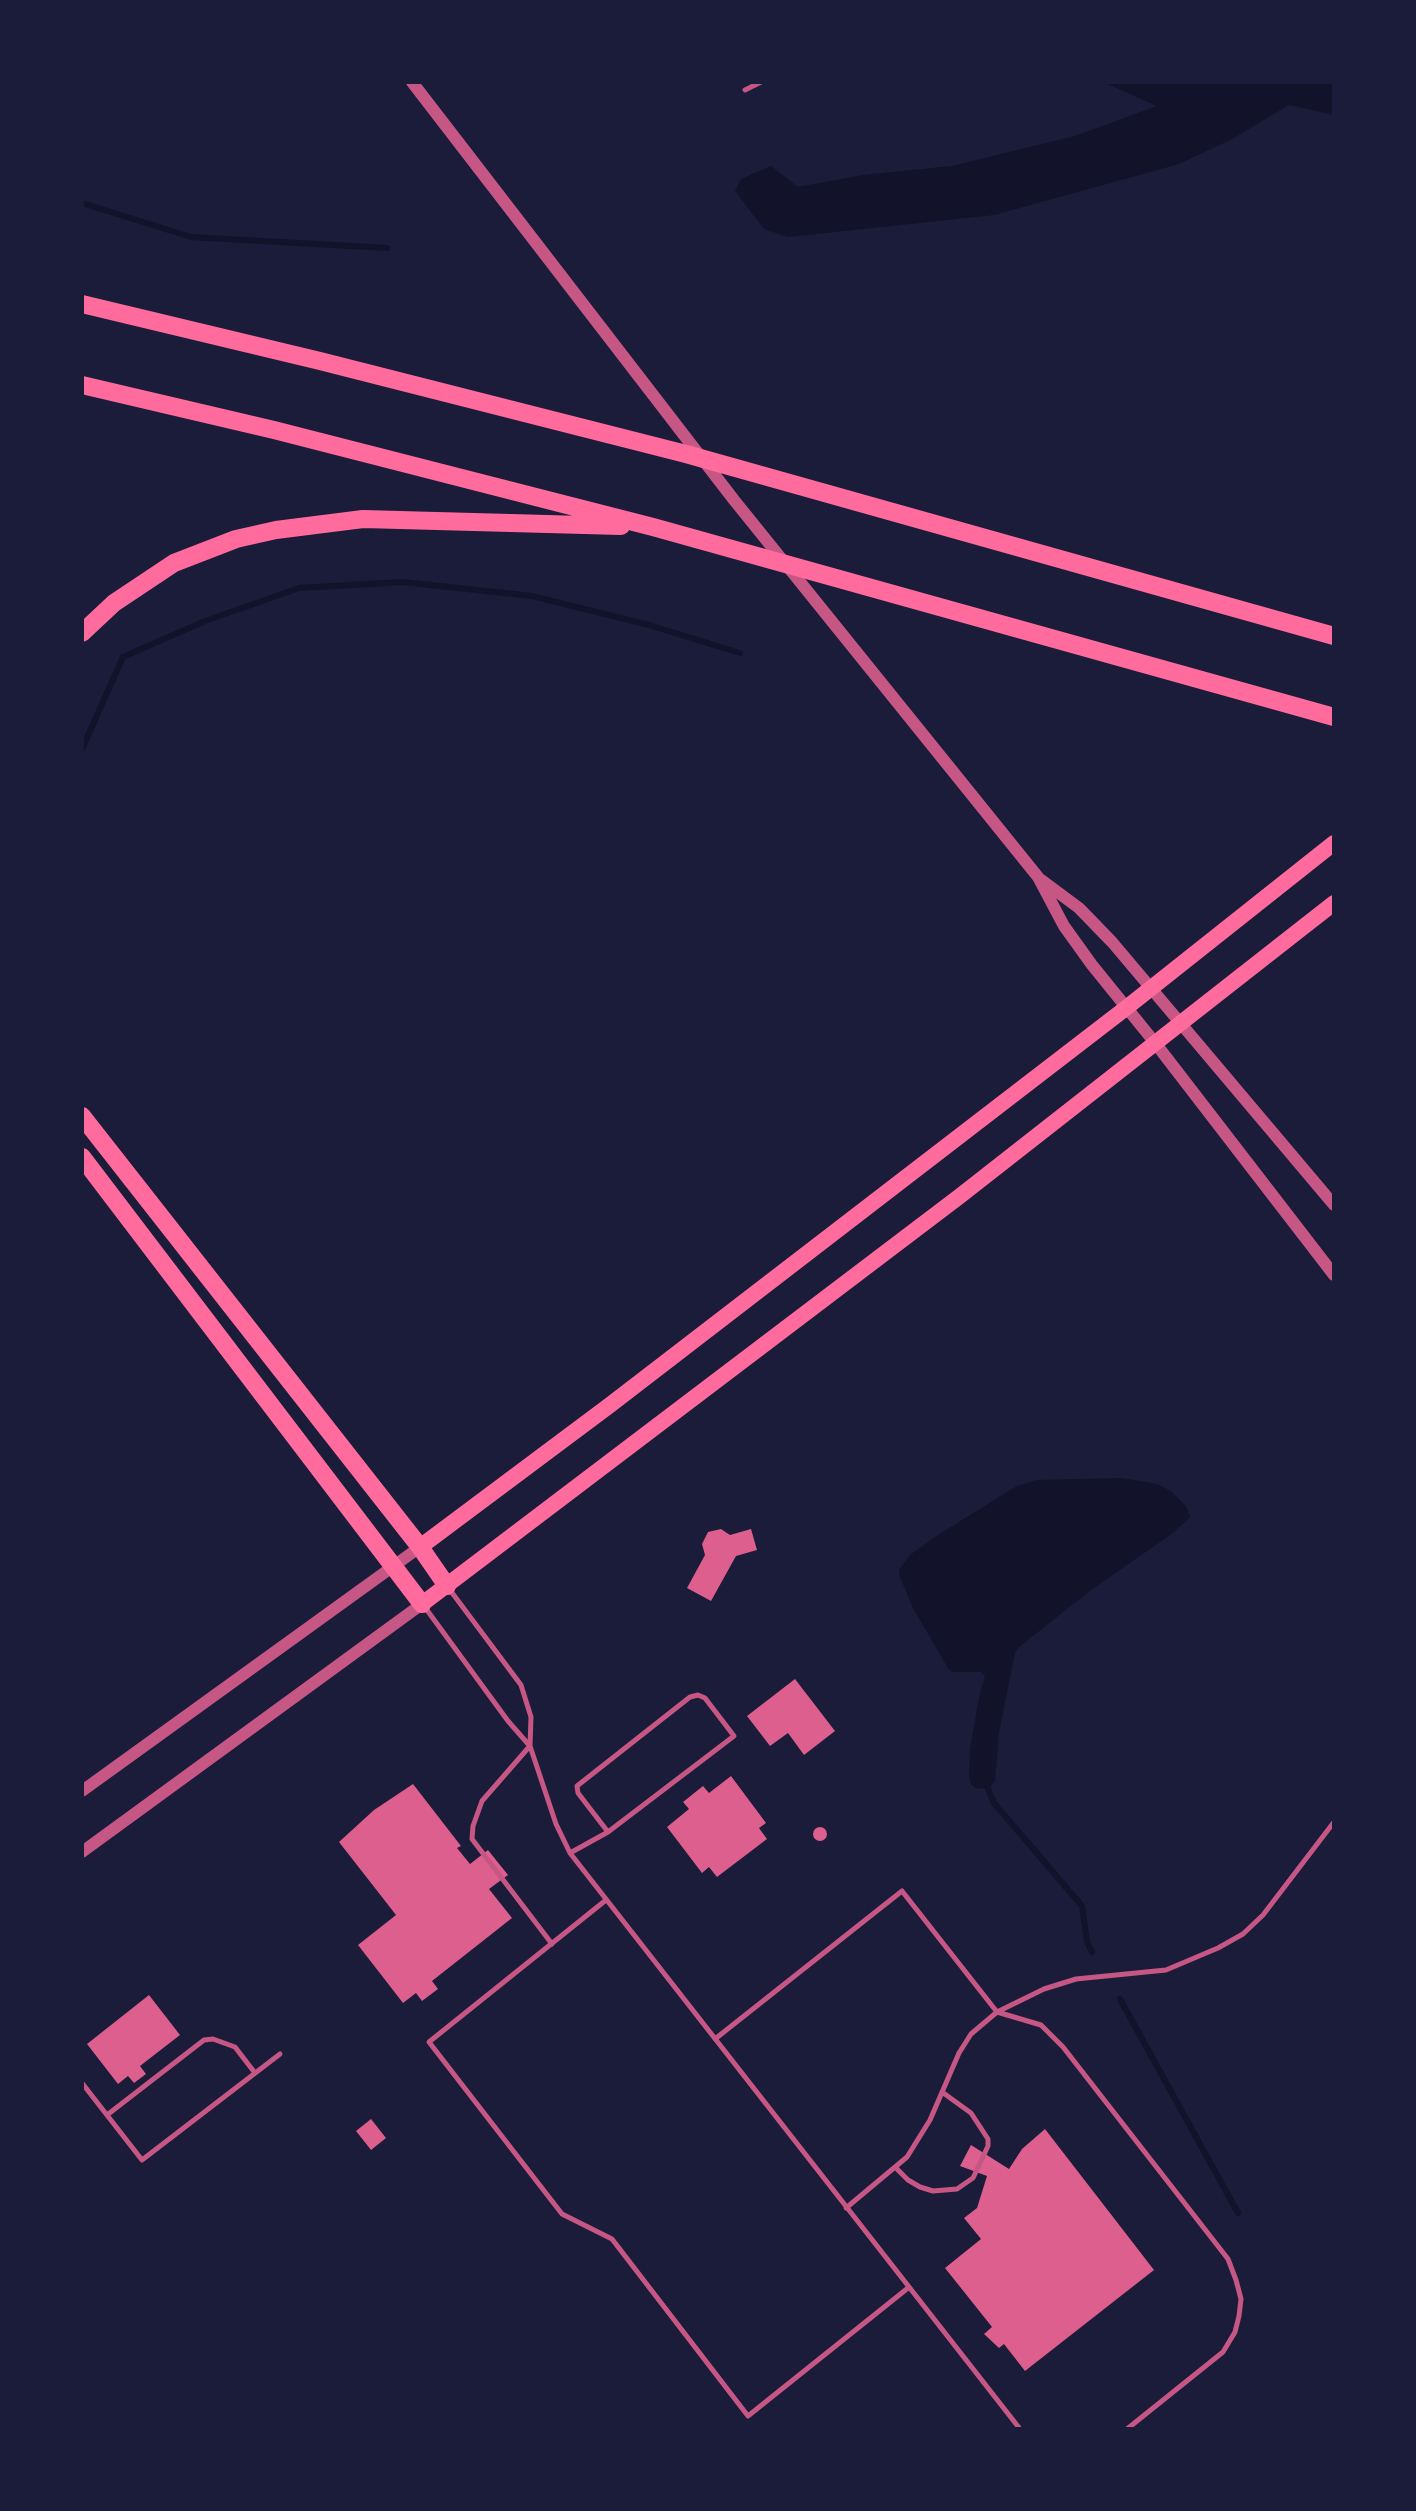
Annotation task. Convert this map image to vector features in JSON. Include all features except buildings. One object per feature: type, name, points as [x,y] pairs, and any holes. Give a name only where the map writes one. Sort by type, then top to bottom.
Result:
[{"type":"highway","points":[[82,304],[686,454],[1334,636]]},
{"type":"highway","points":[[82,385],[274,430],[653,527],[1334,717]]},
{"type":"highway","points":[[82,633],[114,603],[174,563],[236,539],[276,530],[363,519],[653,527]]},
{"type":"highway","points":[[82,1116],[420,1547],[447,1586]]},
{"type":"highway","points":[[82,1157],[394,1563],[422,1604]]},
{"type":"main road","points":[[420,1547],[610,1405],[1126,1008],[1334,843]]},
{"type":"main road","points":[[422,1604],[1156,1044],[1334,903]]},
{"type":"street","points":[[412,82],[734,500],[1038,877],[1064,926],[1334,1275]]},
{"type":"street","points":[[1038,877],[1079,908],[1151,988],[1334,1205]]},
{"type":"street","points":[[82,1791],[420,1547]]},
{"type":"street","points":[[82,1852],[422,1604]]},
{"type":"lane","points":[[745,90],[761,82]]},
{"type":"lane","points":[[447,1586],[521,1685],[531,1717],[530,1746],[556,1824],[570,1853],[1020,2429]]},
{"type":"lane","points":[[422,1604],[530,1746]]},
{"type":"lane","points":[[570,1853],[608,1832],[734,1736],[705,1698],[698,1695],[690,1697],[577,1786],[578,1793],[608,1832]]},
{"type":"lane","points":[[530,1746],[482,1801],[472,1839],[552,1944]]},
{"type":"lane","points":[[846,2208],[907,2157],[920,2139],[953,2063],[971,2034],[997,2012],[1044,1989],[1076,1979],[1166,1970],[1243,1934],[1263,1915],[1334,1822]]},
{"type":"lane","points":[[715,2039],[902,1891],[997,2012],[1041,2025],[1063,2047],[1228,2259],[1241,2299],[1235,2332],[1223,2352],[1127,2429]]},
{"type":"lane","points":[[606,1900],[429,2042],[562,2214],[612,2239],[748,2416],[908,2288]]},
{"type":"lane","points":[[107,2115],[204,2040],[213,2039],[235,2047],[255,2073]]},
{"type":"lane","points":[[82,2083],[142,2160],[280,2054]]},
{"type":"lane","points":[[895,2167],[908,2180],[933,2191],[957,2189],[973,2178],[988,2146],[988,2139],[971,2113],[942,2092]]},
{"type":"shaded area","points":[[1103,82],[1334,82],[1334,115],[1289,105],[1232,139],[1179,164],[994,215],[788,237],[764,229],[735,191],[741,179],[771,166],[798,187],[863,175],[952,166],[1075,136],[1157,106]]},
{"type":"shaded area","points":[[1122,1478],[1157,1484],[1171,1491],[1186,1506],[1190,1517],[1173,1533],[1091,1590],[1019,1647],[1015,1653],[999,1732],[995,1781],[988,1789],[976,1788],[969,1776],[970,1749],[985,1676],[981,1672],[953,1672],[948,1668],[913,1608],[899,1570],[910,1555],[938,1535],[1017,1486],[1037,1480]]},
{"type":"waterway","points":[[82,203],[191,237],[387,248]]},
{"type":"waterway","points":[[82,749],[123,657],[205,621],[299,588],[403,582],[532,596],[649,625],[740,653]]},
{"type":"waterway","points":[[988,1789],[994,1803],[1082,1906],[1087,1942],[1092,1952]]},
{"type":"waterway","points":[[1120,1999],[1238,2213]]}]
